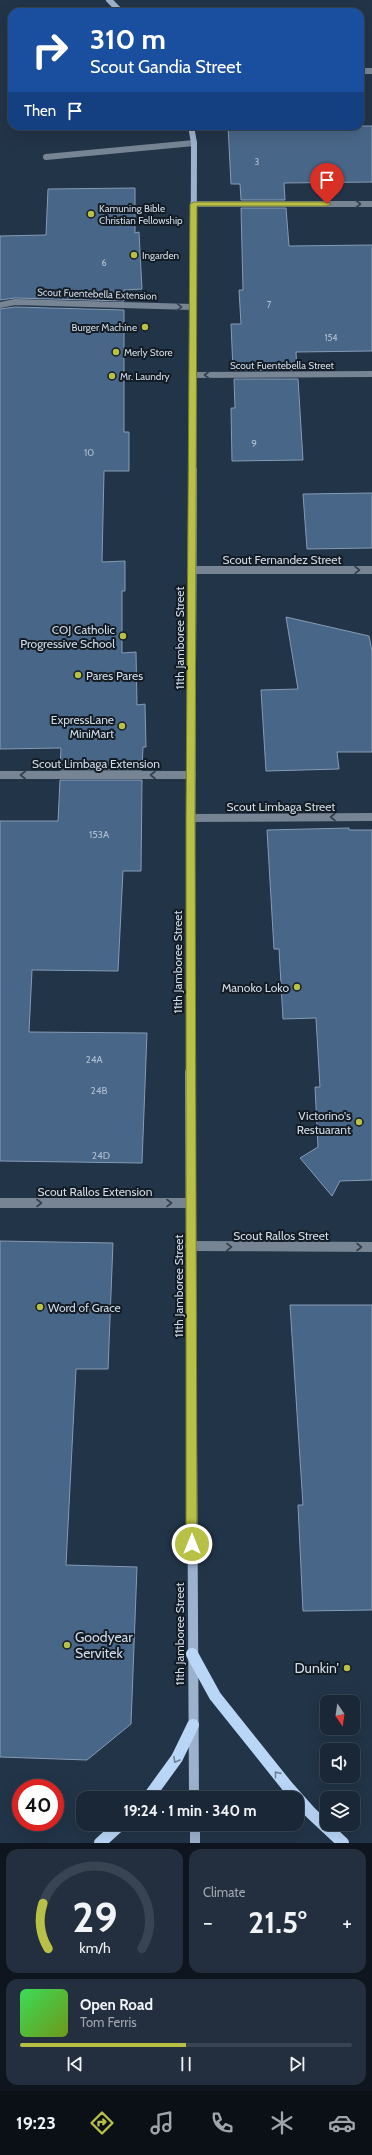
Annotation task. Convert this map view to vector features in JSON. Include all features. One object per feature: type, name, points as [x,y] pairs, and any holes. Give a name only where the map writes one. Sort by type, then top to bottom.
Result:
[{"type":"main road","points":[[192,1654],[215,1696],[287,1786],[311,1813],[343,1843]]},
{"type":"main road","points":[[153,1791],[177,1758],[193,1725]]},
{"type":"main road","points":[[100,1843],[113,1831]]},
{"type":"street","points":[[109,0],[117,8]]},
{"type":"street","name":"11th Jamboree Street","points":[[192,130],[194,143],[194,204],[192,775],[190,818],[190,1246],[194,1791]]},
{"type":"street","points":[[46,157],[194,143]]},
{"type":"street","points":[[194,204],[372,204]]},
{"type":"street","name":"Scout Fuentebella Extension","points":[[0,305],[15,302],[193,307]]},
{"type":"street","name":"Scout Fuentebella Street","points":[[193,375],[372,374]]},
{"type":"street","name":"Scout Fernandez Street","points":[[192,570],[372,570]]},
{"type":"street","name":"Scout Limbaga Extension","points":[[0,776],[192,775]]},
{"type":"street","name":"Scout Limbaga Street","points":[[190,818],[372,817]]},
{"type":"street","name":"Scout Rallos Extension","points":[[0,1203],[190,1203]]},
{"type":"street","name":"Scout Rallos Street","points":[[190,1246],[372,1247]]},
{"type":"street","points":[[195,1831],[195,1843]]},
{"type":"building","points":[[364,126],[372,126],[372,182],[284,183],[285,200],[241,200],[240,184],[231,184],[228,130],[364,130]]},
{"type":"building","points":[[135,188],[135,233],[139,232],[142,289],[124,290],[124,301],[15,298],[0,300],[0,236],[46,235],[48,189]]},
{"type":"building","points":[[241,208],[286,208],[289,246],[372,245],[372,351],[296,352],[297,370],[233,370],[231,324],[241,324],[239,290],[243,290]]},
{"type":"building","points":[[15,307],[124,310],[124,432],[129,432],[129,471],[104,471],[102,562],[125,561],[125,591],[122,591],[122,653],[136,652],[137,705],[145,704],[146,747],[143,747],[142,770],[60,770],[61,748],[0,749],[0,309]]},
{"type":"building","points":[[234,379],[298,379],[303,460],[232,461],[231,408],[235,408]]},
{"type":"building","points":[[372,493],[372,548],[307,549],[303,494]]},
{"type":"building","points":[[286,617],[369,636],[372,651],[372,752],[337,752],[339,769],[266,771],[261,690],[298,689]]},
{"type":"building","points":[[60,780],[142,780],[141,871],[123,871],[118,971],[32,970],[29,1032],[147,1033],[142,1163],[0,1161],[0,821],[58,821]]},
{"type":"building","points":[[349,828],[349,830],[372,830],[372,1180],[340,1181],[332,1196],[300,1158],[318,1147],[315,1087],[320,1087],[316,1018],[283,1019],[279,949],[274,949],[267,830]]},
{"type":"building","points":[[0,1241],[113,1243],[108,1369],[76,1369],[66,1565],[137,1567],[131,1724],[87,1760],[0,1757]]},
{"type":"building","points":[[290,1305],[372,1305],[372,1610],[303,1611],[298,1505],[303,1505]]},
{"type":"place","name":"Kamuning Bible Christian Fellowship","points":[[91,214]]},
{"type":"place","name":"Ingarden","points":[[134,255]]},
{"type":"place","name":"Burger Machine","points":[[145,327]]},
{"type":"place","name":"Merly Store","points":[[116,352]]},
{"type":"place","name":"Mr. Laundry","points":[[112,376]]},
{"type":"place","name":"COJ Catholic Progressive School","points":[[123,636]]},
{"type":"place","name":"Pares Pares","points":[[78,675]]},
{"type":"place","name":"ExpressLane MiniMart","points":[[122,726]]},
{"type":"place","name":"Manoko Loko","points":[[297,987]]},
{"type":"place","name":"Victorino's Restuarant","points":[[359,1122]]},
{"type":"place","name":"Word of Grace","points":[[40,1307]]},
{"type":"place","name":"Goodyear Servitek","points":[[67,1645]]},
{"type":"place","name":"Dunkin'","points":[[347,1668]]},
{"type":"route","points":[[192,1544],[190,818],[192,775],[194,204],[327,204]]}]
